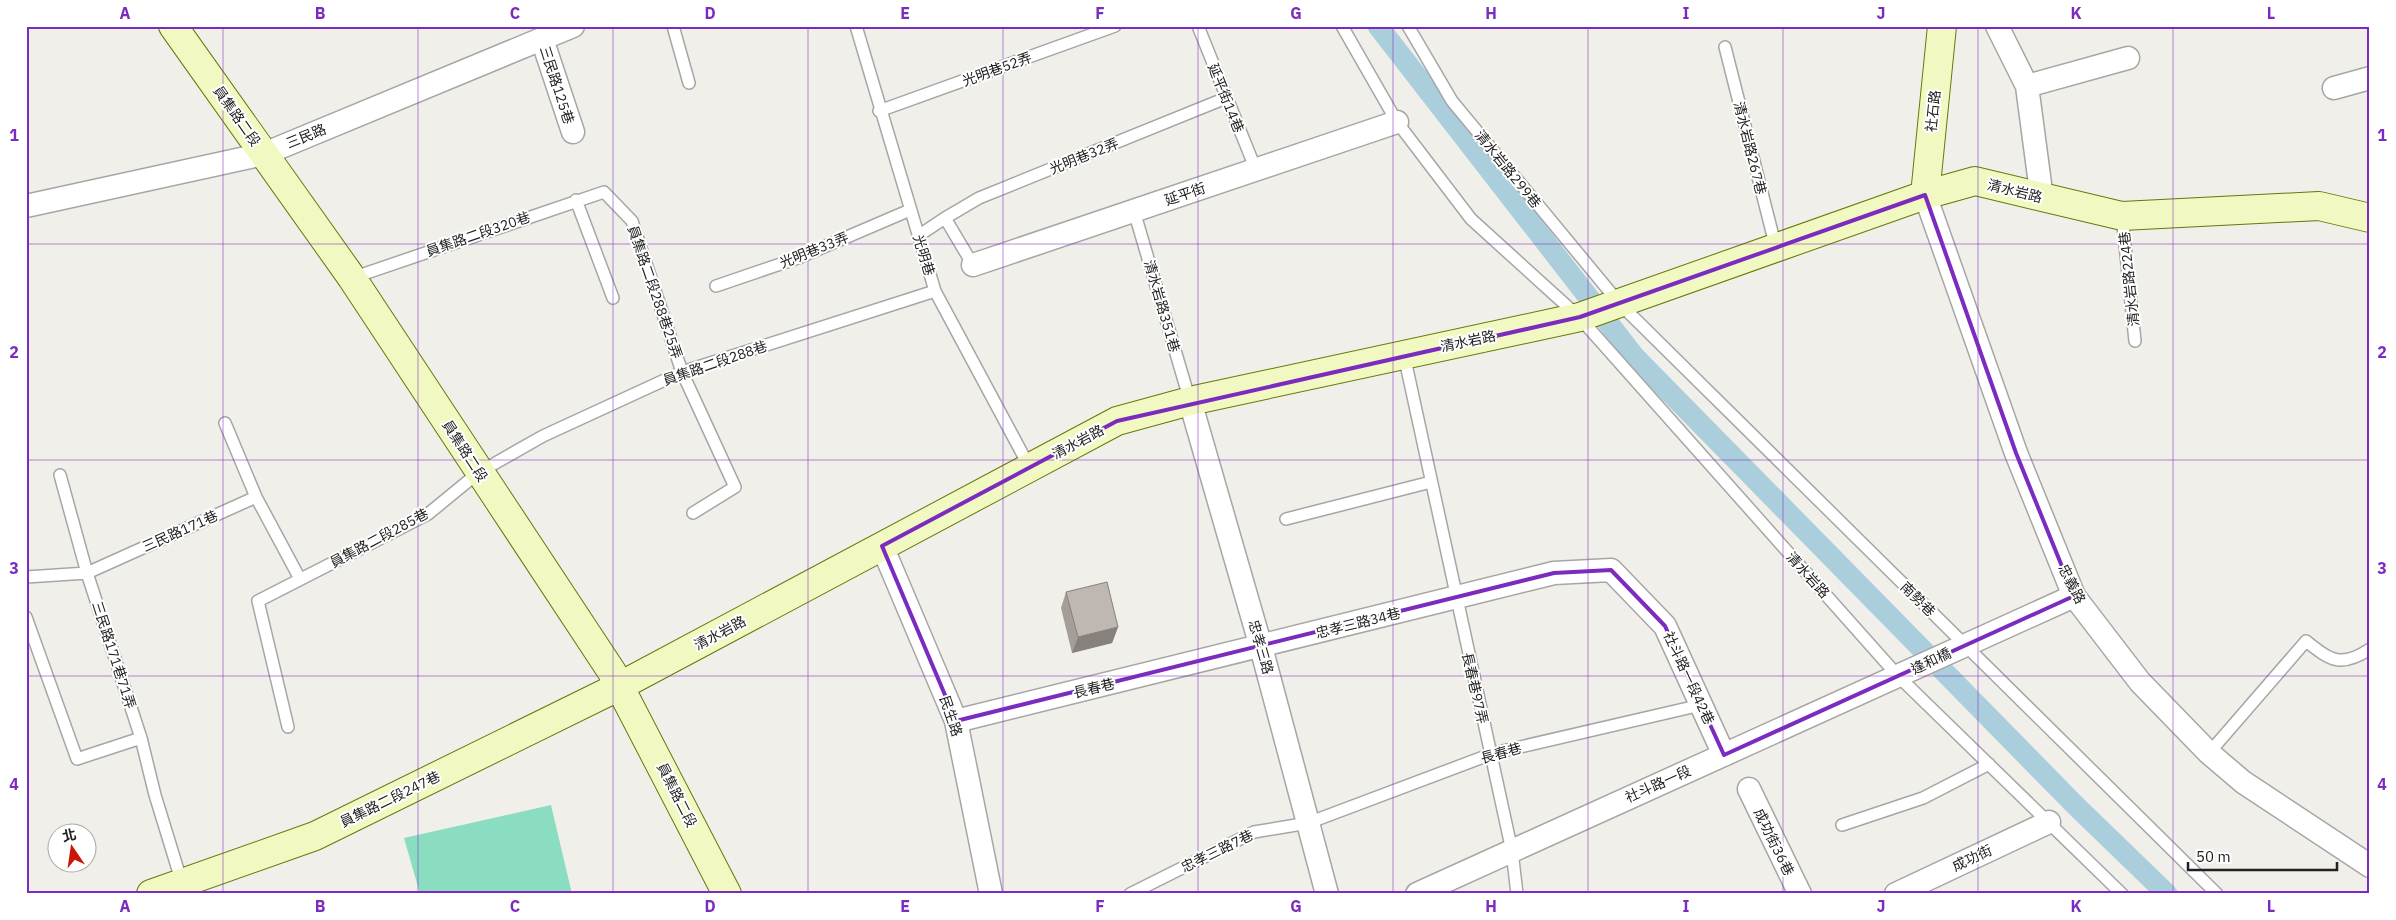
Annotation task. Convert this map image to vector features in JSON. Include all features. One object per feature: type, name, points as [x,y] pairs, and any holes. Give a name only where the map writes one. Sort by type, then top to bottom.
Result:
[{"type":"street","name":"員集路二段","points":[[173,26],[352,278],[620,686],[727,894]]},
{"type":"street","name":"三民路","points":[[26,206],[264,154],[540,33],[573,26]]},
{"type":"street","name":"社石路","points":[[1925,195],[1942,26]]},
{"type":"street","points":[[1997,26],[2027,86],[2042,199]]},
{"type":"street","name":"三民路125巷","points":[[540,33],[573,132]]},
{"type":"street","points":[[2027,86],[2128,58]]},
{"type":"street","points":[[2334,88],[2370,78]]},
{"type":"street","name":"延平街","points":[[973,265],[1397,122]]},
{"type":"street","name":"清水岩路","points":[[620,686],[1117,421],[1190,401],[1580,317],[1925,195],[1976,181],[2042,199],[2122,216],[2319,206],[2370,218]]},
{"type":"street","name":"忠義路","points":[[1925,195],[2016,453],[2074,596],[2140,682],[2209,753],[2242,782],[2370,866]]},
{"type":"street","name":"忠孝三路","points":[[1190,401],[1262,647],[1327,894]]},
{"type":"street","name":"民生路","points":[[882,546],[956,721],[992,894]]},
{"type":"street","name":"社斗路一段42巷","points":[[1455,599],[1554,573],[1611,570],[1665,626],[1724,755]]},
{"type":"street","points":[[1964,646],[2074,596]]},
{"type":"street","name":"忠孝三路34巷","points":[[1262,647],[1455,599]]},
{"type":"street","name":"逢和橋","points":[[1899,676],[1964,646]]},
{"type":"street","name":"長春巷","points":[[956,721],[1262,647]]},
{"type":"street","name":"社斗路一段","points":[[1417,894],[1899,676]]},
{"type":"street","name":"員集路二段247巷","points":[[151,894],[315,836],[620,686]]},
{"type":"street","name":"成功街36巷","points":[[1749,789],[1800,894]]},
{"type":"street","name":"成功街","points":[[1896,894],[2049,822]]},
{"type":"lane","points":[[673,26],[690,83]]},
{"type":"lane","name":"光明巷","points":[[856,26],[880,111],[936,291],[1030,468]]},
{"type":"lane","name":"光明巷52弄","points":[[880,111],[1115,26]]},
{"type":"lane","name":"延平街14巷","points":[[1198,26],[1256,170]]},
{"type":"lane","name":"清水岩路","points":[[1342,26],[1397,122],[1471,219],[1580,317],[1899,676],[2049,822]]},
{"type":"lane","name":"清水岩路299巷","points":[[1408,26],[1452,101],[1619,304]]},
{"type":"lane","name":"清水岩路267巷","points":[[1725,47],[1776,248]]},
{"type":"lane","name":"光明巷32弄","points":[[918,236],[979,198],[1226,98]]},
{"type":"lane","name":"員集路二段320巷","points":[[352,278],[604,192]]},
{"type":"lane","name":"員集路二段288巷25弄","points":[[604,192],[632,221],[682,372],[735,487],[693,512]]},
{"type":"lane","points":[[576,200],[614,298]]},
{"type":"lane","name":"光明巷33弄","points":[[716,286],[798,258],[910,210]]},
{"type":"lane","name":"清水岩路351巷","points":[[1134,211],[1190,401]]},
{"type":"lane","name":"清水岩路224巷","points":[[2122,216],[2135,341]]},
{"type":"lane","points":[[945,218],[973,265]]},
{"type":"lane","name":"員集路二段288巷","points":[[478,472],[543,436],[682,372],[936,291]]},
{"type":"lane","name":"南勢巷","points":[[1619,304],[2217,894]]},
{"type":"lane","name":"長春巷97弄","points":[[1404,355],[1455,599],[1512,851],[1518,894]]},
{"type":"lane","points":[[225,423],[256,496],[300,579]]},
{"type":"lane","name":"員集路二段285巷","points":[[288,727],[258,601],[428,514],[478,472]]},
{"type":"lane","name":"三民路171巷71弄","points":[[60,475],[87,573],[142,738],[154,795],[182,883]]},
{"type":"lane","points":[[1286,519],[1430,482]]},
{"type":"lane","name":"三民路171巷","points":[[26,577],[87,573],[256,496]]},
{"type":"lane","points":[[26,617],[77,759],[142,738]]},
{"type":"lane","points":[[2209,753],[2306,641],[2328,659],[2354,660],[2370,649]]},
{"type":"lane","name":"長春巷","points":[[1308,823],[1490,754],[1701,705]]},
{"type":"lane","points":[[1842,825],[1923,798],[1989,764]]},
{"type":"lane","points":[[2049,822],[2122,894]]},
{"type":"lane","name":"忠孝三路7巷","points":[[1130,894],[1254,832],[1308,823]]},
{"type":"highlighted area","points":[[1925,195],[2016,453],[2074,596],[1724,755],[1665,626],[1611,570],[1554,573],[956,721],[882,546],[1117,421],[1580,317]]},
{"type":"green space","points":[[551,805],[572,894],[420,894],[404,838]]},
{"type":"building","points":[[1107,582],[1118,627],[1078,637],[1066,592]]},
{"type":"waterway","points":[[1378,26],[1634,356],[2076,806],[2167,894]]}]
